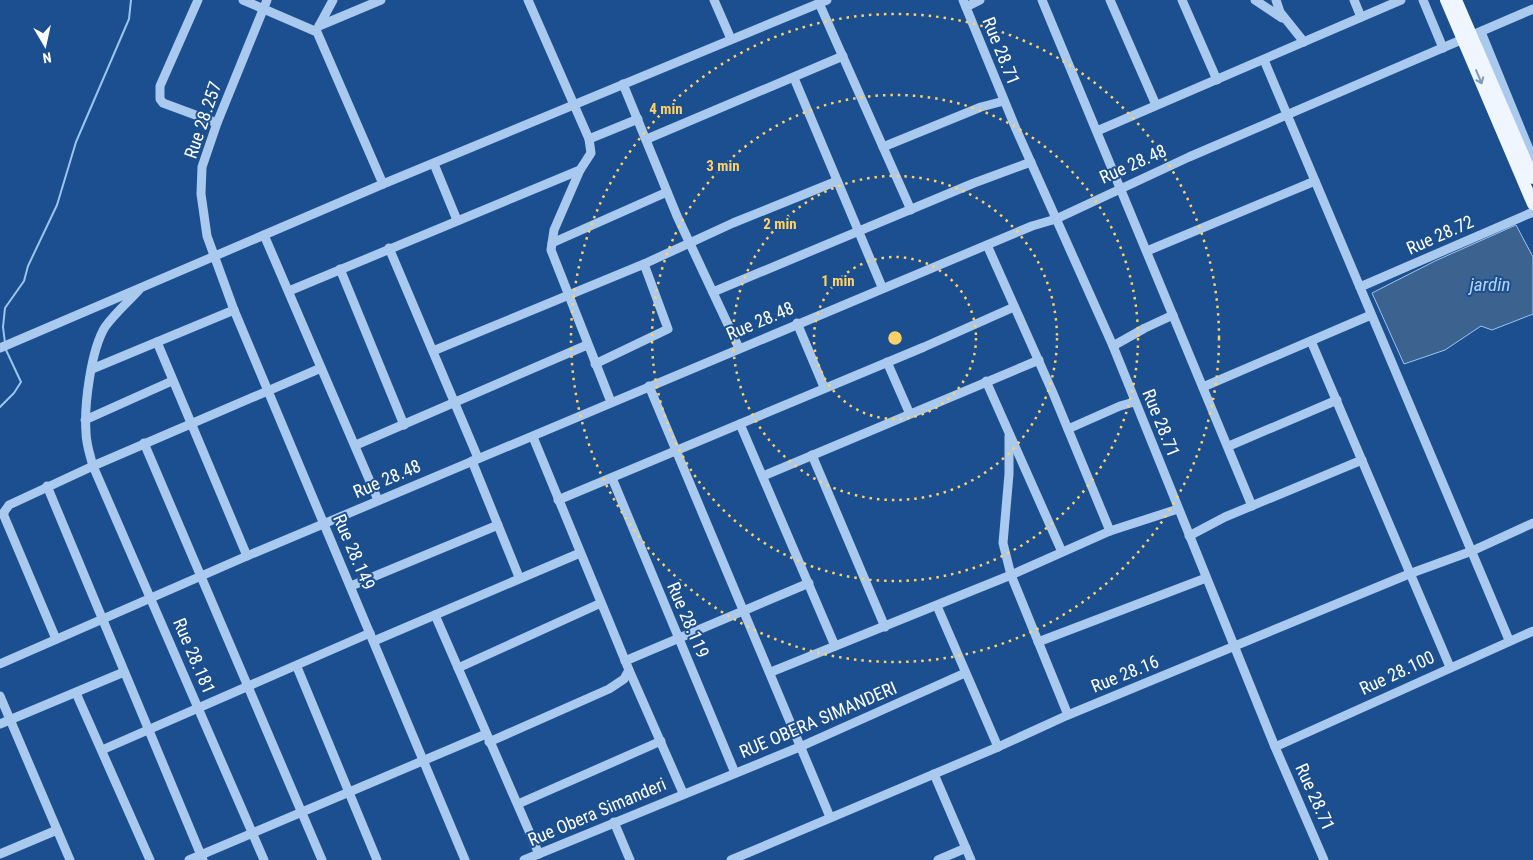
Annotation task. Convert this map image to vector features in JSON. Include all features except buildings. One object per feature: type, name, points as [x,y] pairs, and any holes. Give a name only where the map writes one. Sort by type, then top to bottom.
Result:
[{"type":"main road","points":[[1446,0],[1472,36],[1533,204]]},
{"type":"main road","points":[[1456,0],[1533,178]]},
{"type":"street","points":[[198,0],[160,86],[160,99],[163,103],[217,123]]},
{"type":"street","points":[[242,0],[318,29],[381,0]]},
{"type":"street","name":"Rue 28.257","points":[[214,256],[207,236],[200,194],[205,156],[267,0]]},
{"type":"street","points":[[318,29],[333,0]]},
{"type":"street","points":[[528,0],[589,139],[591,153],[580,170],[563,207],[551,250],[611,402]]},
{"type":"street","points":[[714,0],[731,39]]},
{"type":"street","points":[[964,4],[980,0]]},
{"type":"street","points":[[1042,0],[1229,446],[1252,506]]},
{"type":"street","points":[[1110,0],[1156,105]]},
{"type":"street","points":[[1182,0],[1217,80]]},
{"type":"street","points":[[1256,0],[1288,23]]},
{"type":"street","points":[[1276,0],[1280,12],[1304,42]]},
{"type":"street","points":[[1354,0],[1361,18]]},
{"type":"street","points":[[1097,131],[1401,0]]},
{"type":"street","points":[[1423,0],[1443,48]]},
{"type":"street","points":[[0,348],[383,184],[823,2],[843,56],[911,210]]},
{"type":"street","name":"Rue 28.71","points":[[964,4],[1004,101],[1113,346],[1234,648],[1324,860]]},
{"type":"street","name":"Rue 28.48","points":[[0,664],[324,523],[882,287],[1032,226],[1056,219],[1120,188],[1533,9]]},
{"type":"street","points":[[318,29],[383,184]]},
{"type":"street","points":[[1472,36],[1533,159]]},
{"type":"street","points":[[647,139],[843,56]]},
{"type":"street","points":[[1264,60],[1509,640]]},
{"type":"street","points":[[794,78],[882,287]]},
{"type":"street","points":[[623,84],[667,192],[739,348]]},
{"type":"street","points":[[883,147],[981,107],[1004,101]]},
{"type":"street","points":[[589,139],[638,119]]},
{"type":"street","points":[[714,292],[974,183],[1031,162]]},
{"type":"street","points":[[434,164],[457,220]]},
{"type":"street","points":[[289,291],[580,170]]},
{"type":"street","points":[[433,351],[644,264],[690,241],[837,181]]},
{"type":"street","points":[[1147,252],[1315,181]]},
{"type":"street","points":[[552,242],[667,192]]},
{"type":"street","name":"Rue 28.72","points":[[1360,287],[1533,212]]},
{"type":"street","points":[[264,235],[378,500]]},
{"type":"street","points":[[987,245],[1039,360],[1110,531]]},
{"type":"street","points":[[389,248],[455,403],[519,577]]},
{"type":"street","name":"Rue 28.149","points":[[214,256],[234,310],[465,860]]},
{"type":"street","points":[[595,364],[668,329],[644,264]]},
{"type":"street","points":[[340,269],[404,425]]},
{"type":"street","name":"Rue 28.181","points":[[143,287],[106,326],[100,338],[92,369],[85,420],[87,443],[93,466],[152,597],[198,709],[264,860]]},
{"type":"street","points":[[558,500],[1014,307]]},
{"type":"street","points":[[92,369],[234,310]]},
{"type":"street","points":[[1203,387],[1371,315]]},
{"type":"street","points":[[1113,346],[1144,328],[1173,316]]},
{"type":"street","points":[[797,323],[824,387]]},
{"type":"street","points":[[1311,341],[1450,667]]},
{"type":"street","points":[[157,342],[247,556]]},
{"type":"street","points":[[356,446],[587,345]]},
{"type":"street","points":[[763,476],[909,412],[1039,360]]},
{"type":"street","points":[[887,362],[909,412]]},
{"type":"street","points":[[56,639],[4,516],[4,512],[9,505],[47,486],[321,368]]},
{"type":"street","points":[[85,420],[172,381]]},
{"type":"street","points":[[986,381],[1062,552]]},
{"type":"street","points":[[650,386],[830,816]]},
{"type":"street","points":[[1229,446],[1337,400]]},
{"type":"street","points":[[1068,429],[1120,406],[1134,402]]},
{"type":"street","points":[[740,424],[835,646]]},
{"type":"street","points":[[532,436],[629,670],[683,793]]},
{"type":"street","points":[[1009,436],[1009,474],[1003,530],[1010,576],[1068,715]]},
{"type":"street","points":[[144,444],[322,860]]},
{"type":"street","points":[[812,455],[886,627]]},
{"type":"street","points":[[1189,536],[1252,506],[1362,460]]},
{"type":"street","name":"Rue 28.119","points":[[612,478],[735,773]]},
{"type":"street","points":[[47,486],[202,857]]},
{"type":"street","points":[[771,672],[1010,576],[1110,531],[1178,509]]},
{"type":"street","name":"Rue 28.16","points":[[730,860],[830,816],[998,747],[1068,715],[1234,648],[1409,574],[1472,551],[1533,523]]},
{"type":"street","points":[[351,586],[498,524]]},
{"type":"street","points":[[102,750],[150,731],[297,666],[435,615],[519,577],[580,553]]},
{"type":"street","points":[[1038,642],[1206,578]]},
{"type":"street","points":[[626,661],[743,609],[809,583]]},
{"type":"street","points":[[458,668],[601,602]]},
{"type":"street","points":[[937,606],[998,747]]},
{"type":"street","points":[[435,615],[538,854]]},
{"type":"street","name":"Rue 28.100","points":[[1275,747],[1509,640],[1533,631]]},
{"type":"street","points":[[297,666],[377,860]]},
{"type":"street","points":[[188,860],[202,857],[302,810],[610,689],[624,679],[629,670]]},
{"type":"street","points":[[0,724],[124,672]]},
{"type":"street","name":"RUE OBERA SIMANDERI","points":[[683,793],[802,746],[966,673]]},
{"type":"street","points":[[76,693],[150,860]]},
{"type":"street","points":[[0,696],[70,860]]},
{"type":"street","points":[[518,804],[661,741]]},
{"type":"street","points":[[934,774],[971,860]]},
{"type":"street","name":"Rue Obera Simanderi","points":[[524,860],[683,793]]},
{"type":"street","points":[[614,822],[630,860]]},
{"type":"street","points":[[0,853],[57,830]]},
{"type":"street","points":[[938,860],[966,848]]},
{"type":"water","name":"jardin","points":[[1516,225],[1533,257],[1533,314],[1492,330],[1481,326],[1445,350],[1404,364],[1372,293],[1435,261]]},
{"type":"waterway","points":[[5,343],[3,327],[5,308],[24,281],[28,266],[57,205],[76,142],[129,19],[131,0]]},
{"type":"waterway","points":[[0,407],[14,393],[21,382],[6,350]]}]
